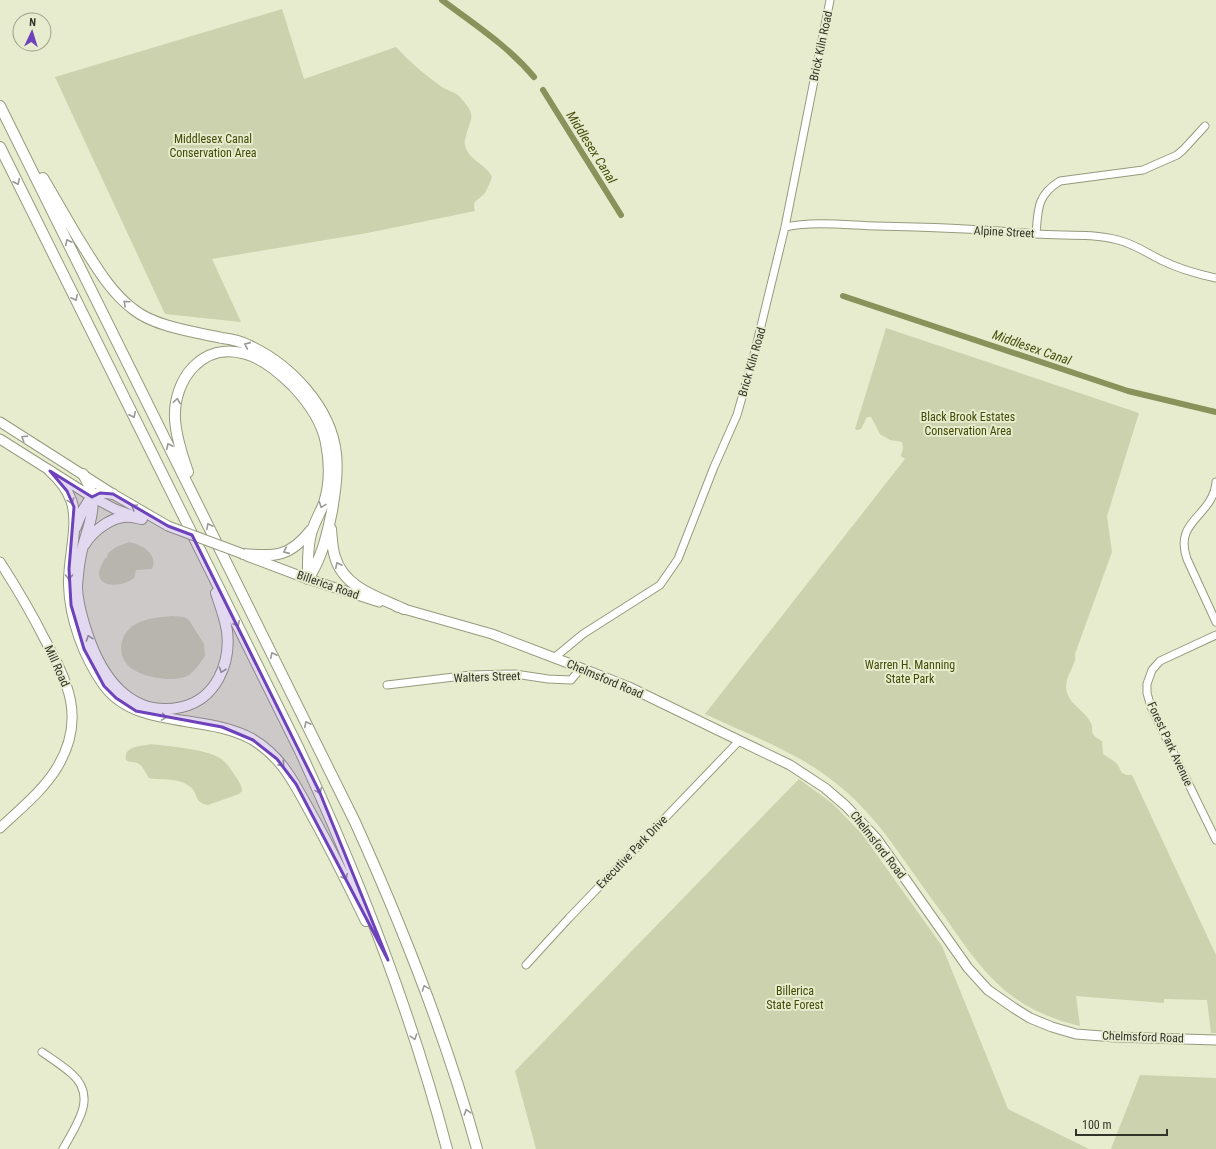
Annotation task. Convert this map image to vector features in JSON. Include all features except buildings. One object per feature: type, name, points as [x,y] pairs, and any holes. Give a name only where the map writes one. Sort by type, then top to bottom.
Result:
[{"type":"highway","points":[[0,106],[355,822],[386,892],[428,996],[478,1149]]},
{"type":"highway","points":[[0,106],[92,261],[112,289],[124,301],[135,311],[164,324],[231,339],[248,345],[288,371],[310,394],[318,405],[332,434],[336,452],[336,479],[331,516],[323,549],[317,566],[308,579]]},
{"type":"highway","points":[[0,147],[320,793],[388,960],[438,1114],[447,1149]]},
{"type":"highway","points":[[199,506],[179,445],[175,419],[176,400],[181,383],[196,364],[205,357],[214,353],[223,351],[239,352],[255,357],[288,382],[309,405],[322,429],[327,450],[329,473],[324,500],[314,525],[308,548],[308,579]]},
{"type":"highway","points":[[50,471],[60,481],[71,499],[75,516],[69,569],[69,585],[72,606],[84,648],[104,686],[116,698],[136,711],[222,727],[253,740],[277,760],[296,784],[331,848],[368,925],[388,960]]},
{"type":"highway","points":[[83,474],[88,484],[93,504],[81,551],[78,586],[80,606],[90,641],[102,668],[119,691],[132,700],[150,707],[169,709],[190,705],[206,695],[220,678],[224,666],[227,647],[227,632],[201,552]]},
{"type":"highway","points":[[73,538],[81,516],[92,497],[100,493],[113,494]]},
{"type":"highway","points":[[331,516],[333,551],[338,566],[343,573],[359,588],[404,609]]},
{"type":"highway","points":[[81,551],[93,535],[114,520],[123,517],[142,519]]},
{"type":"highway","points":[[243,554],[268,556],[287,552],[299,543],[314,525]]},
{"type":"main road","name":"Billerica Road","points":[[0,422],[113,494],[168,526]]},
{"type":"main road","name":"Billerica Road","points":[[0,439],[92,497],[115,509],[142,519],[168,526],[352,594],[492,634]]},
{"type":"main road","name":"Mill Road","points":[[0,562],[25,601],[62,672],[70,698],[72,720],[69,741],[57,767],[41,787],[0,828]]},
{"type":"main road","name":"Chelmsford Road","points":[[492,634],[629,687],[795,768],[825,788],[846,806],[877,839],[968,968],[988,990],[1014,1008],[1041,1023],[1076,1034],[1216,1040]]},
{"type":"street","name":"Brick Kiln Road","points":[[554,658],[583,634],[660,585],[667,577],[678,559],[737,415],[763,322],[785,227],[830,0]]},
{"type":"street","points":[[1036,234],[1039,204],[1043,195],[1051,186],[1060,181],[1142,170],[1177,155],[1205,126]]},
{"type":"street","name":"Alpine Street","points":[[785,227],[796,225],[934,227],[1092,236],[1118,240],[1137,246],[1162,261],[1186,271],[1216,278]]},
{"type":"street","points":[[1216,482],[1211,500],[1184,535],[1184,551],[1216,622]]},
{"type":"street","name":"Forest Park Avenue","points":[[1216,635],[1160,661],[1152,670],[1147,684],[1147,693],[1151,707],[1216,840]]},
{"type":"street","name":"Walters Street","points":[[387,685],[472,675],[515,674],[548,679],[571,680],[581,668]]},
{"type":"street","name":"Executive Park Drive","points":[[526,965],[568,919],[740,741]]},
{"type":"street","points":[[42,1052],[73,1075],[83,1089],[85,1104],[83,1111],[63,1149]]},
{"type":"highlighted area","points":[[50,471],[92,497],[100,493],[113,494],[168,526],[192,535],[320,793],[388,960],[296,784],[277,759],[253,740],[222,727],[136,711],[116,698],[104,686],[84,649],[71,605],[69,569],[74,507],[67,491]]},
{"type":"green space","name":"Middlesex Canal Conservation Area","points":[[282,9],[304,79],[396,47],[430,78],[442,87],[459,96],[471,113],[471,120],[465,142],[467,150],[492,177],[485,193],[475,202],[475,211],[367,233],[212,259],[241,322],[165,314],[55,77]]},
{"type":"green space","name":"Warren H. Manning State Park","points":[[886,328],[1139,413],[1107,516],[1112,552],[1075,654],[1066,687],[1069,697],[1091,723],[1094,735],[1102,741],[1103,754],[1118,765],[1122,773],[1132,775],[1216,955],[1216,1033],[1211,1033],[1207,1000],[1164,999],[1164,1003],[1076,996],[1080,1026],[1055,1019],[1034,1010],[1016,999],[986,972],[973,956],[883,831],[855,800],[835,782],[800,759],[765,741],[705,714],[905,459],[901,456],[903,448],[902,442],[890,440],[880,434],[871,417],[867,417],[861,429],[855,429]]},
{"type":"green space","points":[[129,542],[143,547],[151,554],[154,564],[152,569],[136,570],[134,578],[122,584],[115,585],[103,582],[100,578],[99,572],[108,553],[116,547]]},
{"type":"green space","points":[[172,616],[184,617],[189,620],[204,644],[205,656],[197,667],[189,675],[183,678],[175,679],[156,678],[131,668],[126,663],[122,655],[121,646],[123,637],[133,626],[140,622]]},
{"type":"green space","points":[[151,744],[195,750],[218,757],[236,777],[242,791],[239,794],[208,805],[200,802],[192,788],[185,783],[175,780],[149,778],[140,765],[126,760],[126,755],[130,749]]},
{"type":"green space","name":"Billerica State Forest","points":[[799,779],[833,804],[862,834],[942,946],[1008,1109],[1089,1149],[536,1149],[515,1071]]},
{"type":"green space","points":[[1140,1075],[1216,1078],[1216,1149],[1111,1149]]},
{"type":"waterway","name":"Middlesex Canal","points":[[442,0],[502,45],[534,77]]},
{"type":"waterway","name":"Middlesex Canal","points":[[543,90],[621,215]]},
{"type":"waterway","name":"Middlesex Canal","points":[[843,296],[1128,391],[1216,412]]},
{"type":"park label","name":"Black Brook Estates Conservation Area","points":[[968,424]]}]
